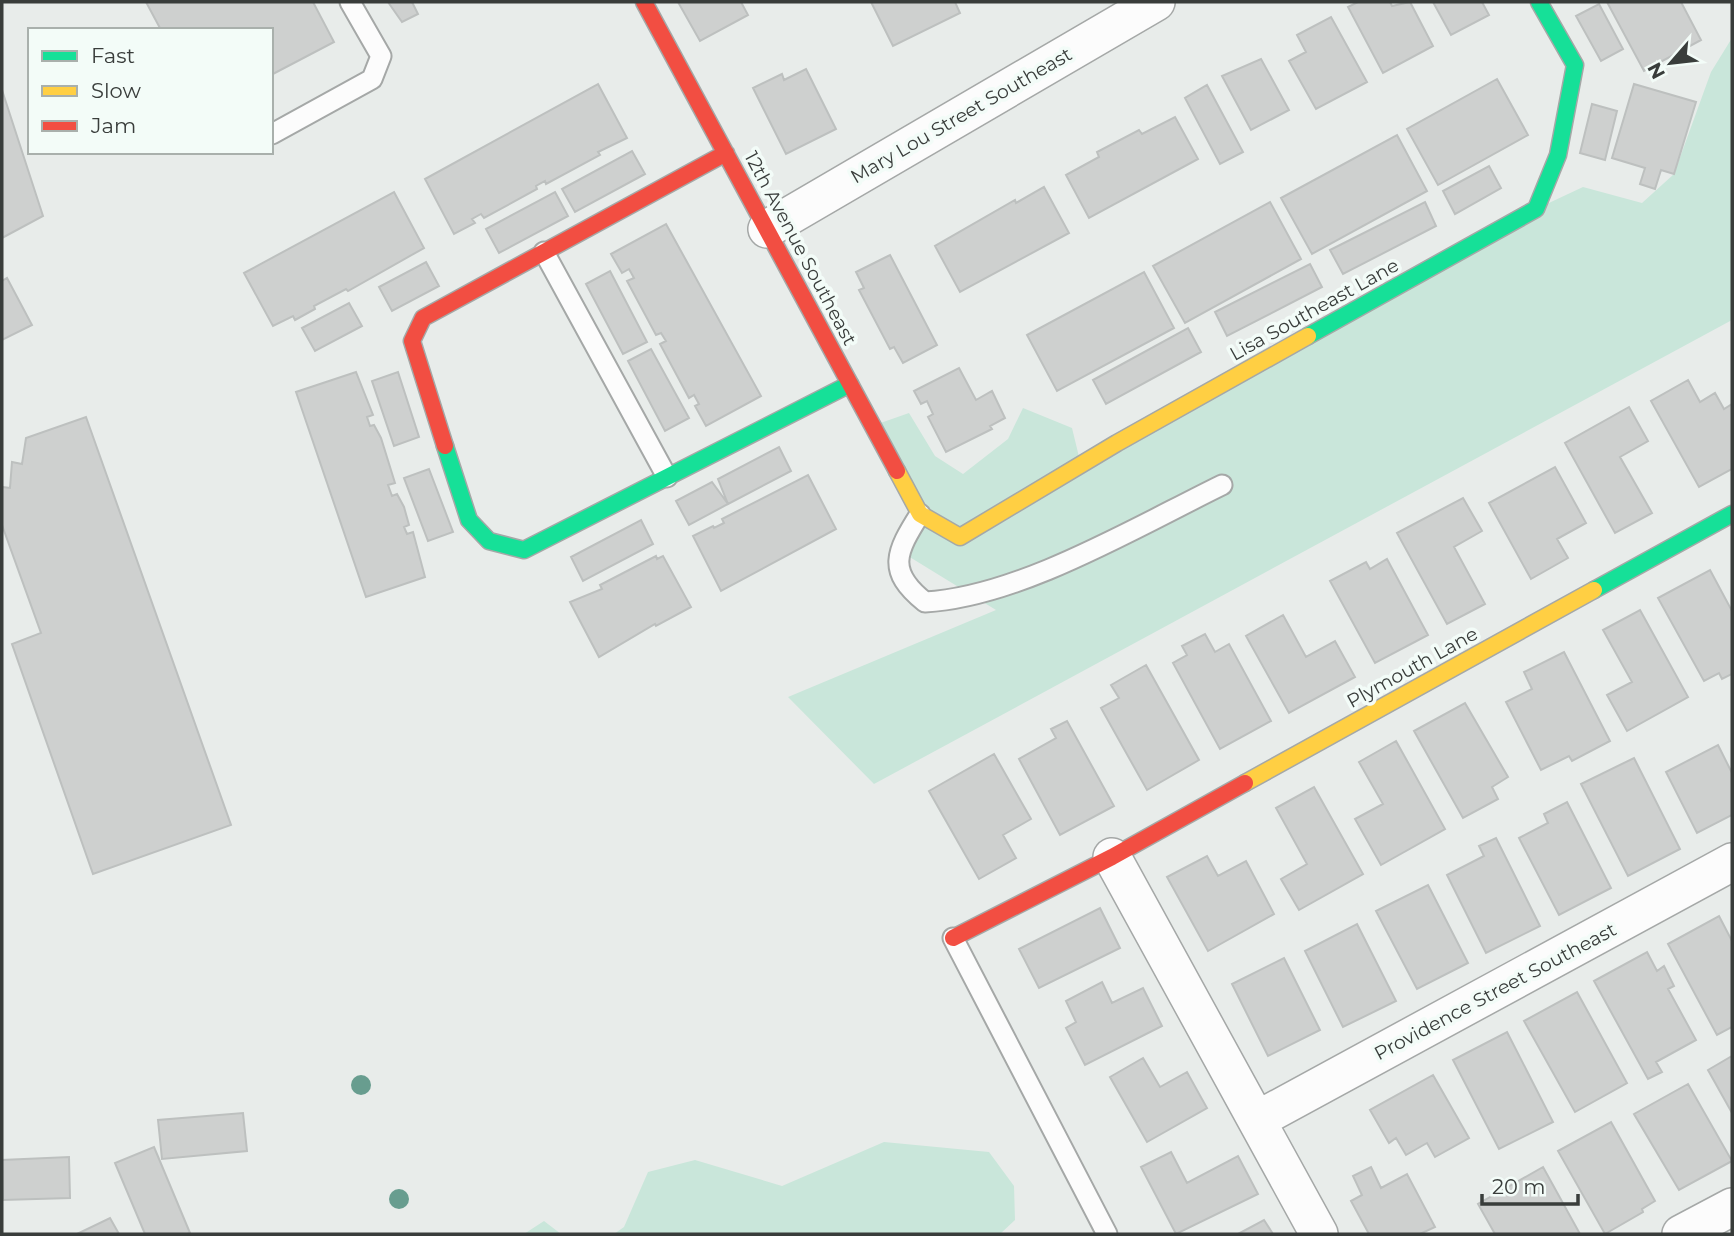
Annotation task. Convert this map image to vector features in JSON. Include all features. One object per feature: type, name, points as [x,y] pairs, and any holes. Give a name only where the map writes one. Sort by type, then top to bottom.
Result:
[{"type":"street","name":"12th Avenue Southeast","points":[[644,2],[920,514]]},
{"type":"street","name":"Mary Lou Street Southeast","points":[[767,229],[1156,2]]},
{"type":"street","name":"Lisa Southeast Lane","points":[[920,514],[960,537],[1117,443],[1536,209],[1558,155],[1575,65],[1539,2]]},
{"type":"street","points":[[726,153],[423,318],[412,341],[469,520],[489,541],[524,550],[850,384]]},
{"type":"street","name":"Plymouth Lane","points":[[1112,857],[1732,514]]},
{"type":"street","points":[[953,938],[1112,857],[1319,1234]]},
{"type":"street","name":"Providence Street Southeast","points":[[1257,1120],[1732,862]]},
{"type":"street","points":[[1681,1234],[1732,1207]]},
{"type":"lane","points":[[273,133],[372,79],[381,56],[350,2]]},
{"type":"lane","points":[[544,252],[667,477]]},
{"type":"lane","points":[[920,514],[899,548],[898,563],[905,586],[925,602],[952,600],[991,592],[1099,545],[1222,485]]},
{"type":"lane","points":[[953,938],[1107,1234]]},
{"type":"green space","points":[[1732,38],[1732,320],[874,784],[788,697],[996,610],[908,556],[920,514],[872,426],[909,413],[935,456],[963,474],[1008,439],[1023,408],[1072,428],[1081,465],[1536,209],[1583,187],[1642,203],[1674,174],[1711,72]]},
{"type":"green space","points":[[884,1142],[989,1152],[1014,1186],[1015,1220],[1000,1234],[614,1234],[624,1227],[648,1172],[695,1160],[782,1186]]},
{"type":"green space","points":[[544,1221],[561,1234],[524,1234]]},
{"type":"building","points":[[146,2],[313,2],[334,42],[273,74],[273,28],[160,28]]},
{"type":"building","points":[[388,2],[412,2],[418,14],[402,22]]},
{"type":"building","points":[[678,2],[741,2],[748,15],[700,41]]},
{"type":"building","points":[[871,2],[955,2],[960,13],[893,46]]},
{"type":"building","points":[[1358,2],[1390,2],[1392,6],[1410,2],[1433,46],[1383,73],[1348,7]]},
{"type":"building","points":[[1433,2],[1482,2],[1489,15],[1451,35]]},
{"type":"building","points":[[1607,2],[1681,2],[1701,40],[1644,71]]},
{"type":"building","points":[[1599,4],[1623,49],[1601,61],[1576,16]]},
{"type":"building","points":[[1331,17],[1367,82],[1316,109],[1289,61],[1306,52],[1297,35]]},
{"type":"building","points":[[1261,59],[1289,110],[1251,130],[1222,76]]},
{"type":"building","points":[[806,69],[836,129],[786,154],[753,88],[782,74],[784,80]]},
{"type":"building","points":[[1497,79],[1528,135],[1438,185],[1407,129]]},
{"type":"building","points":[[598,84],[627,138],[598,152],[600,155],[546,184],[545,181],[536,186],[537,189],[484,218],[481,214],[472,219],[475,223],[454,234],[425,179]]},
{"type":"building","points":[[1634,84],[1696,102],[1674,174],[1661,170],[1655,189],[1640,184],[1645,168],[1612,158]]},
{"type":"building","points":[[1207,85],[1243,152],[1220,164],[1185,98]]},
{"type":"building","points":[[2,90],[43,216],[2,238]]},
{"type":"building","points":[[1592,104],[1617,111],[1605,160],[1580,153]]},
{"type":"building","points":[[1175,117],[1198,159],[1089,218],[1066,175],[1099,157],[1097,152],[1139,130],[1142,134]]},
{"type":"building","points":[[1397,135],[1427,191],[1312,254],[1281,198]]},
{"type":"building","points":[[632,151],[645,174],[575,212],[562,189]]},
{"type":"building","points":[[1489,166],[1501,188],[1455,214],[1443,191]]},
{"type":"building","points":[[1044,187],[1069,233],[960,292],[935,246],[1015,200],[1016,203]]},
{"type":"building","points":[[394,192],[424,248],[348,291],[346,289],[314,306],[315,309],[295,320],[293,316],[273,326],[244,273]]},
{"type":"building","points":[[555,192],[568,216],[499,253],[486,229]]},
{"type":"building","points":[[1270,202],[1301,259],[1185,323],[1153,266]]},
{"type":"building","points":[[1425,202],[1436,226],[1343,274],[1330,250]]},
{"type":"building","points":[[666,224],[761,396],[706,426],[695,406],[699,404],[694,395],[689,398],[660,344],[666,341],[661,333],[656,335],[627,281],[634,278],[629,269],[622,273],[611,254]]},
{"type":"building","points":[[890,255],[937,345],[903,363],[894,347],[890,349],[859,290],[864,288],[856,272]]},
{"type":"building","points":[[426,262],[439,286],[392,311],[379,287]]},
{"type":"building","points":[[1310,264],[1322,287],[1227,336],[1215,312]]},
{"type":"building","points":[[610,271],[647,342],[623,354],[586,284]]},
{"type":"building","points":[[1144,272],[1174,328],[1057,391],[1027,335]]},
{"type":"building","points":[[7,278],[32,325],[2,340],[2,281]]},
{"type":"building","points":[[349,303],[362,326],[315,351],[302,328]]},
{"type":"building","points":[[1188,328],[1201,352],[1106,404],[1093,380]]},
{"type":"building","points":[[651,349],[689,418],[665,431],[628,361]]},
{"type":"building","points":[[959,368],[976,400],[992,391],[1005,418],[990,426],[992,429],[946,452],[928,417],[933,414],[927,401],[921,404],[914,391]]},
{"type":"building","points":[[356,372],[373,415],[367,417],[370,426],[374,425],[381,438],[395,483],[388,485],[392,496],[397,494],[404,507],[409,525],[404,527],[407,534],[413,532],[425,577],[366,597],[296,392]]},
{"type":"building","points":[[398,372],[419,437],[394,446],[372,381]]},
{"type":"building","points":[[1688,380],[1700,402],[1715,393],[1724,409],[1732,404],[1732,469],[1699,487],[1651,401]]},
{"type":"building","points":[[1629,407],[1648,441],[1620,457],[1652,513],[1615,533],[1565,443]]},
{"type":"building","points":[[86,417],[231,825],[93,874],[12,644],[41,633],[2,525],[2,487],[10,488],[12,462],[22,464],[26,438]]},
{"type":"building","points":[[779,447],[791,471],[728,504],[718,479]]},
{"type":"building","points":[[1555,467],[1586,523],[1557,539],[1568,558],[1531,579],[1489,503]]},
{"type":"building","points":[[429,469],[453,532],[428,541],[404,478]]},
{"type":"building","points":[[808,475],[836,529],[721,591],[693,536],[724,523],[722,519]]},
{"type":"building","points":[[712,482],[728,504],[689,525],[676,501]]},
{"type":"building","points":[[1463,498],[1482,531],[1454,547],[1485,604],[1447,624],[1397,533]]},
{"type":"building","points":[[641,520],[653,544],[583,581],[571,557]]},
{"type":"building","points":[[656,556],[657,559],[663,556],[691,607],[656,626],[655,624],[599,657],[570,602],[602,589],[600,585]]},
{"type":"building","points":[[1387,559],[1428,635],[1375,663],[1330,581],[1366,562],[1370,569]]},
{"type":"building","points":[[1710,570],[1732,611],[1732,674],[1722,679],[1719,673],[1704,681],[1658,598]]},
{"type":"building","points":[[1640,610],[1688,697],[1627,731],[1607,695],[1632,682],[1603,630]]},
{"type":"building","points":[[1283,615],[1306,657],[1335,641],[1355,677],[1289,713],[1246,636]]},
{"type":"building","points":[[1205,634],[1215,652],[1229,644],[1271,721],[1220,749],[1173,663],[1187,655],[1182,646]]},
{"type":"building","points":[[1564,652],[1610,741],[1572,761],[1569,756],[1541,770],[1506,702],[1532,689],[1524,672]]},
{"type":"building","points":[[1146,665],[1199,760],[1147,790],[1101,708],[1119,698],[1111,685]]},
{"type":"building","points":[[1465,703],[1508,777],[1492,787],[1498,799],[1463,818],[1414,731]]},
{"type":"building","points":[[1067,721],[1114,806],[1060,835],[1019,759],[1056,738],[1051,729]]},
{"type":"building","points":[[1396,741],[1445,829],[1381,865],[1355,819],[1383,804],[1359,762]]},
{"type":"building","points":[[1718,745],[1732,773],[1732,815],[1697,833],[1666,772]]},
{"type":"building","points":[[994,754],[1031,819],[1003,835],[1016,858],[979,879],[929,791]]},
{"type":"building","points":[[1634,758],[1680,849],[1628,876],[1581,784]]},
{"type":"building","points":[[1314,787],[1363,874],[1299,910],[1281,879],[1307,864],[1276,808]]},
{"type":"building","points":[[1567,802],[1611,888],[1559,915],[1519,838],[1548,823],[1544,814]]},
{"type":"building","points":[[1496,838],[1540,926],[1486,953],[1447,875],[1484,856],[1479,846]]},
{"type":"building","points":[[1207,856],[1218,876],[1246,861],[1274,914],[1208,951],[1167,877]]},
{"type":"building","points":[[1428,885],[1468,963],[1417,989],[1376,911]]},
{"type":"building","points":[[1100,908],[1120,948],[1039,988],[1019,949]]},
{"type":"building","points":[[1719,916],[1732,941],[1732,1027],[1717,1035],[1668,944]]},
{"type":"building","points":[[1357,924],[1396,1001],[1343,1027],[1305,951]]},
{"type":"building","points":[[1647,952],[1657,971],[1664,966],[1674,986],[1668,989],[1696,1040],[1656,1062],[1662,1072],[1648,1079],[1594,981]]},
{"type":"building","points":[[1284,958],[1320,1030],[1268,1056],[1232,984]]},
{"type":"building","points":[[1102,982],[1112,1003],[1143,988],[1162,1026],[1085,1065],[1066,1028],[1076,1022],[1066,1001]]},
{"type":"building","points":[[1577,992],[1627,1083],[1575,1112],[1524,1021]]},
{"type":"building","points":[[1507,1032],[1553,1122],[1499,1149],[1453,1060]]},
{"type":"building","points":[[1732,1056],[1732,1113],[1708,1070]]},
{"type":"building","points":[[1143,1058],[1160,1087],[1187,1072],[1207,1108],[1147,1142],[1110,1077]]},
{"type":"building","points":[[1433,1075],[1469,1138],[1435,1157],[1427,1143],[1406,1155],[1396,1138],[1389,1143],[1370,1110]]},
{"type":"building","points":[[1688,1084],[1732,1161],[1679,1190],[1634,1114]]},
{"type":"building","points":[[243,1113],[247,1151],[162,1159],[158,1120]]},
{"type":"building","points":[[1611,1122],[1655,1201],[1642,1209],[1643,1212],[1605,1234],[1558,1151]]},
{"type":"building","points":[[154,1147],[190,1233],[145,1234],[115,1163]]},
{"type":"building","points":[[1171,1152],[1187,1183],[1238,1156],[1258,1194],[1176,1234],[1141,1167]]},
{"type":"building","points":[[69,1157],[70,1198],[3,1200],[2,1160]]},
{"type":"building","points":[[1371,1167],[1381,1188],[1407,1174],[1435,1227],[1420,1234],[1369,1234],[1351,1201],[1362,1195],[1353,1176]]},
{"type":"building","points":[[1543,1167],[1580,1234],[1495,1234],[1478,1204]]},
{"type":"building","points":[[110,1218],[119,1234],[77,1234]]},
{"type":"building","points":[[1264,1220],[1273,1234],[1238,1234]]},
{"type":"traffic: fast","points":[[1308,336],[1536,209],[1558,155],[1575,65],[1539,2]]},
{"type":"traffic: fast","points":[[445,446],[469,520],[489,541],[524,550],[850,384]]},
{"type":"traffic: fast","points":[[1594,590],[1732,514]]},
{"type":"traffic: slow","points":[[897,471],[920,514],[960,537],[1117,443],[1308,336]]},
{"type":"traffic: slow","points":[[1245,783],[1594,590]]},
{"type":"traffic: jam","points":[[644,2],[897,471]]},
{"type":"traffic: jam","points":[[445,446],[412,341],[423,318],[726,153]]},
{"type":"traffic: jam","points":[[953,938],[1112,857],[1245,783]]}]
